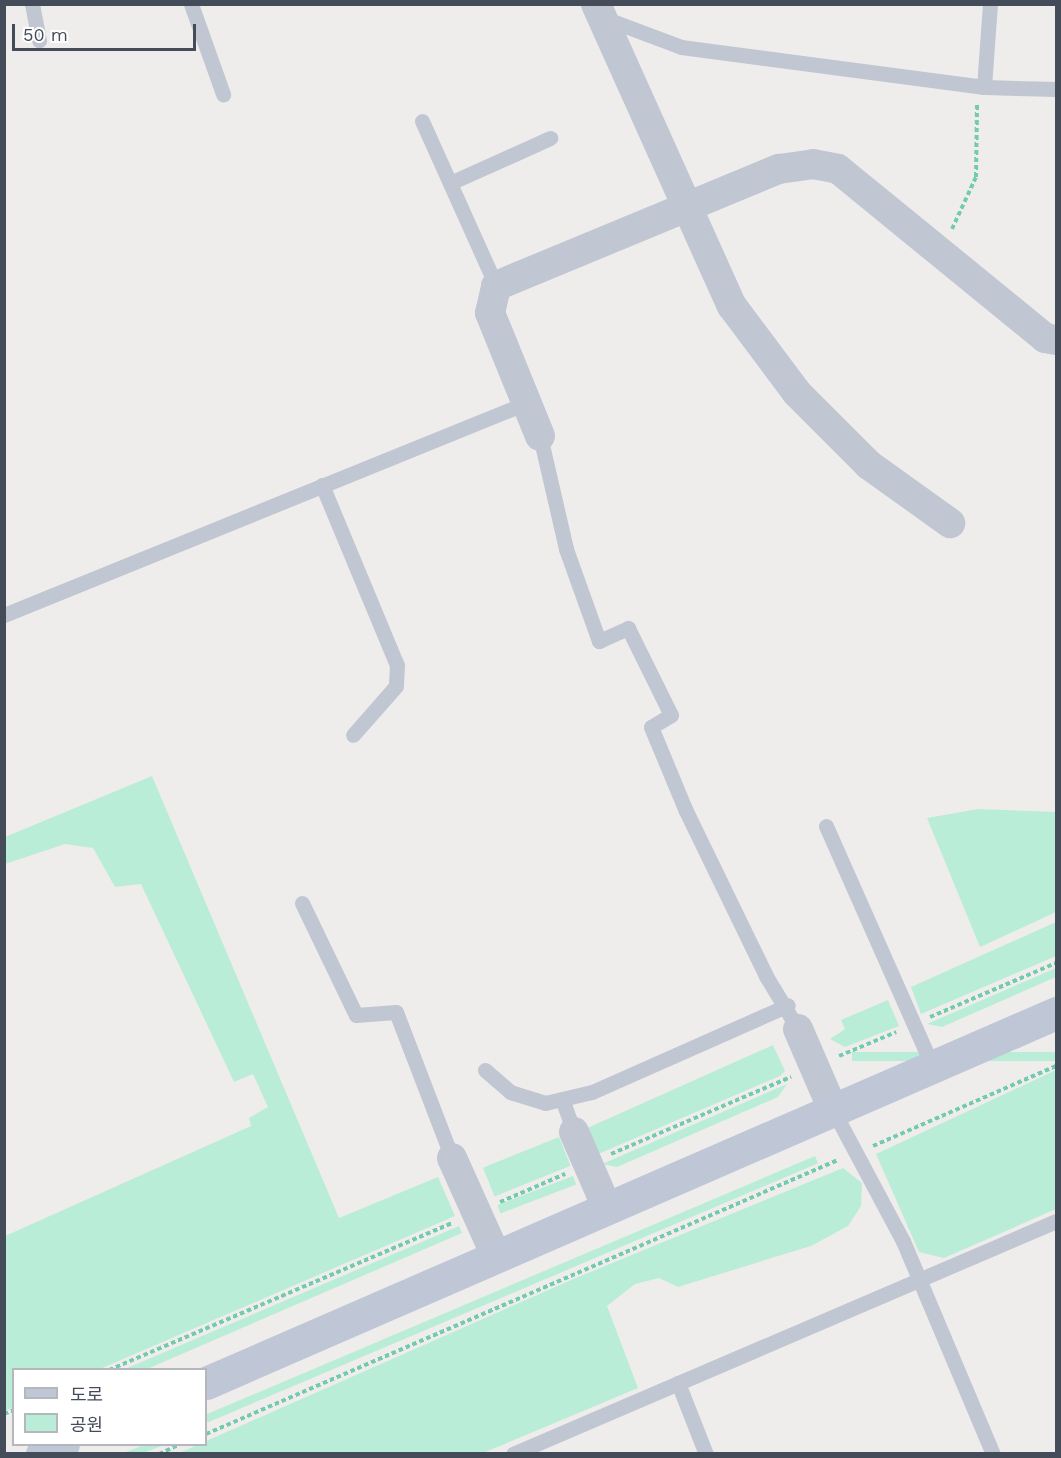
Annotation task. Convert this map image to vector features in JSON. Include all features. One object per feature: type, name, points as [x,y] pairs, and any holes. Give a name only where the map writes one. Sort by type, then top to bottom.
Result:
[{"type":"main road","points":[[207,1383],[1056,1013]]},
{"type":"main road","points":[[42,1454],[59,1446]]},
{"type":"street","points":[[599,11],[690,207],[732,306],[797,393],[869,465],[950,523]]},
{"type":"street","points":[[540,436],[490,314],[496,286],[690,207],[778,168],[813,164],[838,169],[1045,338],[1056,340]]},
{"type":"street","points":[[793,1017],[833,1110]]},
{"type":"street","points":[[574,1132],[607,1208]]},
{"type":"street","points":[[452,1158],[496,1256]]},
{"type":"lane","points":[[32,4],[39,40]]},
{"type":"lane","points":[[191,4],[223,94]]},
{"type":"lane","points":[[984,87],[990,4]]},
{"type":"lane","points":[[599,11],[681,46],[984,87],[1056,89]]},
{"type":"lane","points":[[422,122],[496,286]]},
{"type":"lane","points":[[450,183],[550,138]]},
{"type":"lane","points":[[4,615],[526,403]]},
{"type":"lane","points":[[485,1070],[510,1092],[545,1103],[592,1092],[793,1017],[766,976],[686,811],[651,727],[670,715],[628,628],[599,641],[566,549],[540,436]]},
{"type":"lane","points":[[322,485],[397,665],[396,686],[353,735]]},
{"type":"lane","points":[[826,826],[933,1067]]},
{"type":"lane","points":[[302,903],[356,1015],[396,1012],[452,1158]]},
{"type":"lane","points":[[561,1099],[574,1132]]},
{"type":"lane","points":[[833,1110],[920,1280],[993,1454]]},
{"type":"lane","points":[[513,1454],[1056,1221]]},
{"type":"lane","points":[[678,1383],[706,1454]]},
{"type":"path","points":[[941,252],[976,177],[977,106],[984,87]]},
{"type":"path","points":[[207,1434],[1056,1066]]},
{"type":"path","points":[[159,1454],[176,1446]]},
{"type":"green space","points":[[152,776],[339,1218],[438,1177],[455,1216],[102,1368],[12,1368],[12,1408],[5,1411],[5,1236],[251,1126],[249,1118],[268,1107],[253,1074],[234,1082],[141,884],[115,887],[93,848],[65,844],[5,864],[5,837]]},
{"type":"green space","points":[[978,809],[1056,812],[1056,912],[980,947],[927,818]]},
{"type":"green space","points":[[1056,922],[1056,956],[921,1014],[911,987]]},
{"type":"green space","points":[[1056,968],[1056,977],[942,1027],[927,1024]]},
{"type":"green space","points":[[888,1000],[899,1026],[845,1047],[830,1039],[845,1029],[841,1020]]},
{"type":"green space","points":[[773,1045],[785,1071],[780,1076],[596,1155],[585,1129]]},
{"type":"green space","points":[[852,1052],[1056,1052],[1056,1061],[852,1061]]},
{"type":"green space","points":[[1056,1070],[1056,1209],[944,1258],[919,1252],[876,1154]]},
{"type":"green space","points":[[787,1084],[778,1097],[617,1167],[602,1164]]},
{"type":"green space","points":[[559,1137],[571,1166],[495,1196],[483,1168]]},
{"type":"green space","points":[[815,1156],[818,1163],[208,1422],[207,1420],[207,1414]]},
{"type":"green space","points":[[843,1168],[862,1183],[861,1206],[848,1226],[811,1246],[678,1287],[659,1278],[635,1284],[607,1306],[638,1388],[483,1453],[179,1453],[195,1446],[207,1446],[207,1441],[571,1280]]},
{"type":"green space","points":[[573,1176],[576,1184],[501,1213],[497,1205]]},
{"type":"green space","points":[[459,1226],[462,1233],[149,1368],[127,1368]]},
{"type":"green space","points":[[141,1446],[161,1446],[143,1453],[123,1453]]}]
